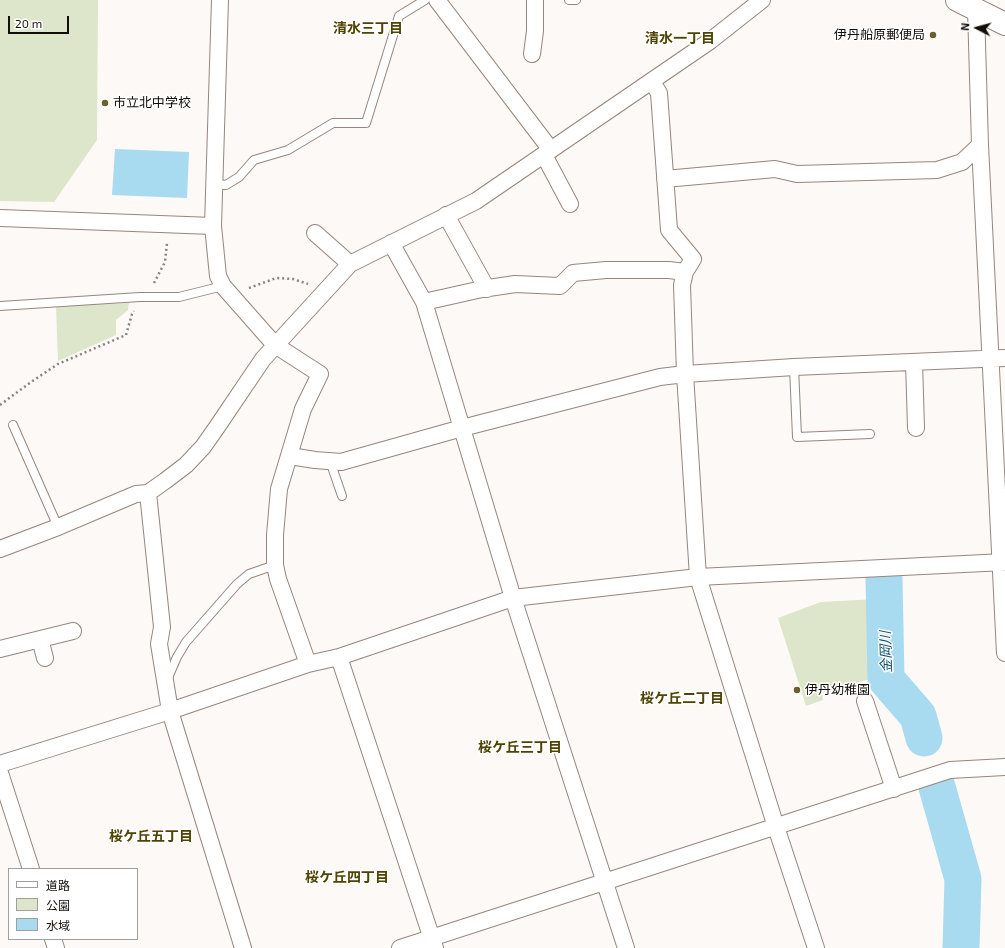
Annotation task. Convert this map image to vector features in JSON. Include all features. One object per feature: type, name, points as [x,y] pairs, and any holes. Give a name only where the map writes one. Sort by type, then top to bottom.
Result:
[{"type":"street","points":[[220,0],[213,226],[218,276],[227,290],[275,345],[320,374],[304,409],[279,490],[275,535],[278,579],[308,664]]},
{"type":"street","points":[[437,0],[547,153],[570,204]]},
{"type":"street","points":[[532,54],[535,31],[534,0]]},
{"type":"street","points":[[0,548],[58,527],[136,494],[148,492],[165,482],[186,465],[203,447],[263,359],[350,264],[476,200],[652,82],[710,41],[762,0]]},
{"type":"street","points":[[966,5],[1005,24]]},
{"type":"street","points":[[966,5],[980,145],[997,358],[1005,653]]},
{"type":"street","points":[[652,82],[659,93],[669,230],[692,259],[685,272],[682,285],[685,374],[698,577],[776,827],[816,948]]},
{"type":"street","points":[[665,179],[775,169],[797,174],[937,170],[962,162],[980,145]]},
{"type":"street","points":[[446,215],[487,289]]},
{"type":"street","points":[[0,218],[213,226]]},
{"type":"street","points":[[315,233],[350,264]]},
{"type":"street","points":[[391,243],[424,302],[513,598],[626,948]]},
{"type":"street","points":[[424,302],[515,284],[560,286],[573,273],[606,270],[669,270],[685,272]]},
{"type":"street","points":[[290,456],[341,462],[462,428],[660,378],[685,374],[794,367],[997,358]]},
{"type":"street","points":[[914,362],[916,428]]},
{"type":"street","points":[[148,492],[162,627],[159,644],[170,711],[243,948]]},
{"type":"street","points":[[0,764],[170,711],[308,664],[339,657],[513,598],[698,577],[1003,562]]},
{"type":"street","points":[[0,649],[73,631]]},
{"type":"street","points":[[40,639],[45,658]]},
{"type":"street","points":[[339,657],[434,943]]},
{"type":"street","points":[[865,701],[894,789]]},
{"type":"street","points":[[400,948],[434,943],[605,881],[950,770],[1005,767]]},
{"type":"street","points":[[0,773],[31,868]]},
{"type":"lane","points":[[214,184],[226,185],[239,177],[254,160],[288,150],[333,123],[366,123],[400,16],[425,0]]},
{"type":"lane","points":[[569,0],[576,0]]},
{"type":"lane","points":[[0,306],[147,297],[179,297],[227,290]]},
{"type":"lane","points":[[794,367],[797,437],[870,434]]},
{"type":"lane","points":[[13,424],[58,527]]},
{"type":"lane","points":[[330,461],[342,496]]},
{"type":"lane","points":[[166,683],[177,657],[186,642],[238,584],[249,574],[276,565]]},
{"type":"path","points":[[0,405],[30,382],[58,364],[126,335],[132,314],[147,297],[165,262],[168,224]]},
{"type":"path","points":[[227,290],[238,290],[254,287],[276,278],[293,279],[326,289]]},
{"type":"green space","points":[[0,0],[98,0],[97,140],[54,202],[0,201]]},
{"type":"green space","points":[[129,303],[128,310],[116,320],[116,335],[58,361],[56,306]]},
{"type":"green space","points":[[877,599],[880,676],[822,693],[823,700],[806,706],[778,618],[821,602]]},
{"type":"water","points":[[115,149],[189,152],[187,198],[112,195]]},
{"type":"waterway","name":"金岡川","points":[[884,578],[886,679],[918,716],[924,738]]},
{"type":"waterway","name":"金岡川","points":[[937,787],[963,879],[961,948]]},
{"type":"place","name":"伊丹船原郵便局","points":[[933,35]]},
{"type":"place","name":"市立北中学校","points":[[105,103]]},
{"type":"place","name":"伊丹幼稚園","points":[[797,690]]},
{"type":"district","name":"清水三丁目","points":[[368,28]]},
{"type":"district","name":"清水一丁目","points":[[680,38]]},
{"type":"district","name":"桜ケ丘二丁目","points":[[682,698]]},
{"type":"district","name":"桜ケ丘三丁目","points":[[520,747]]},
{"type":"district","name":"桜ケ丘五丁目","points":[[151,836]]},
{"type":"district","name":"桜ケ丘四丁目","points":[[347,877]]}]
